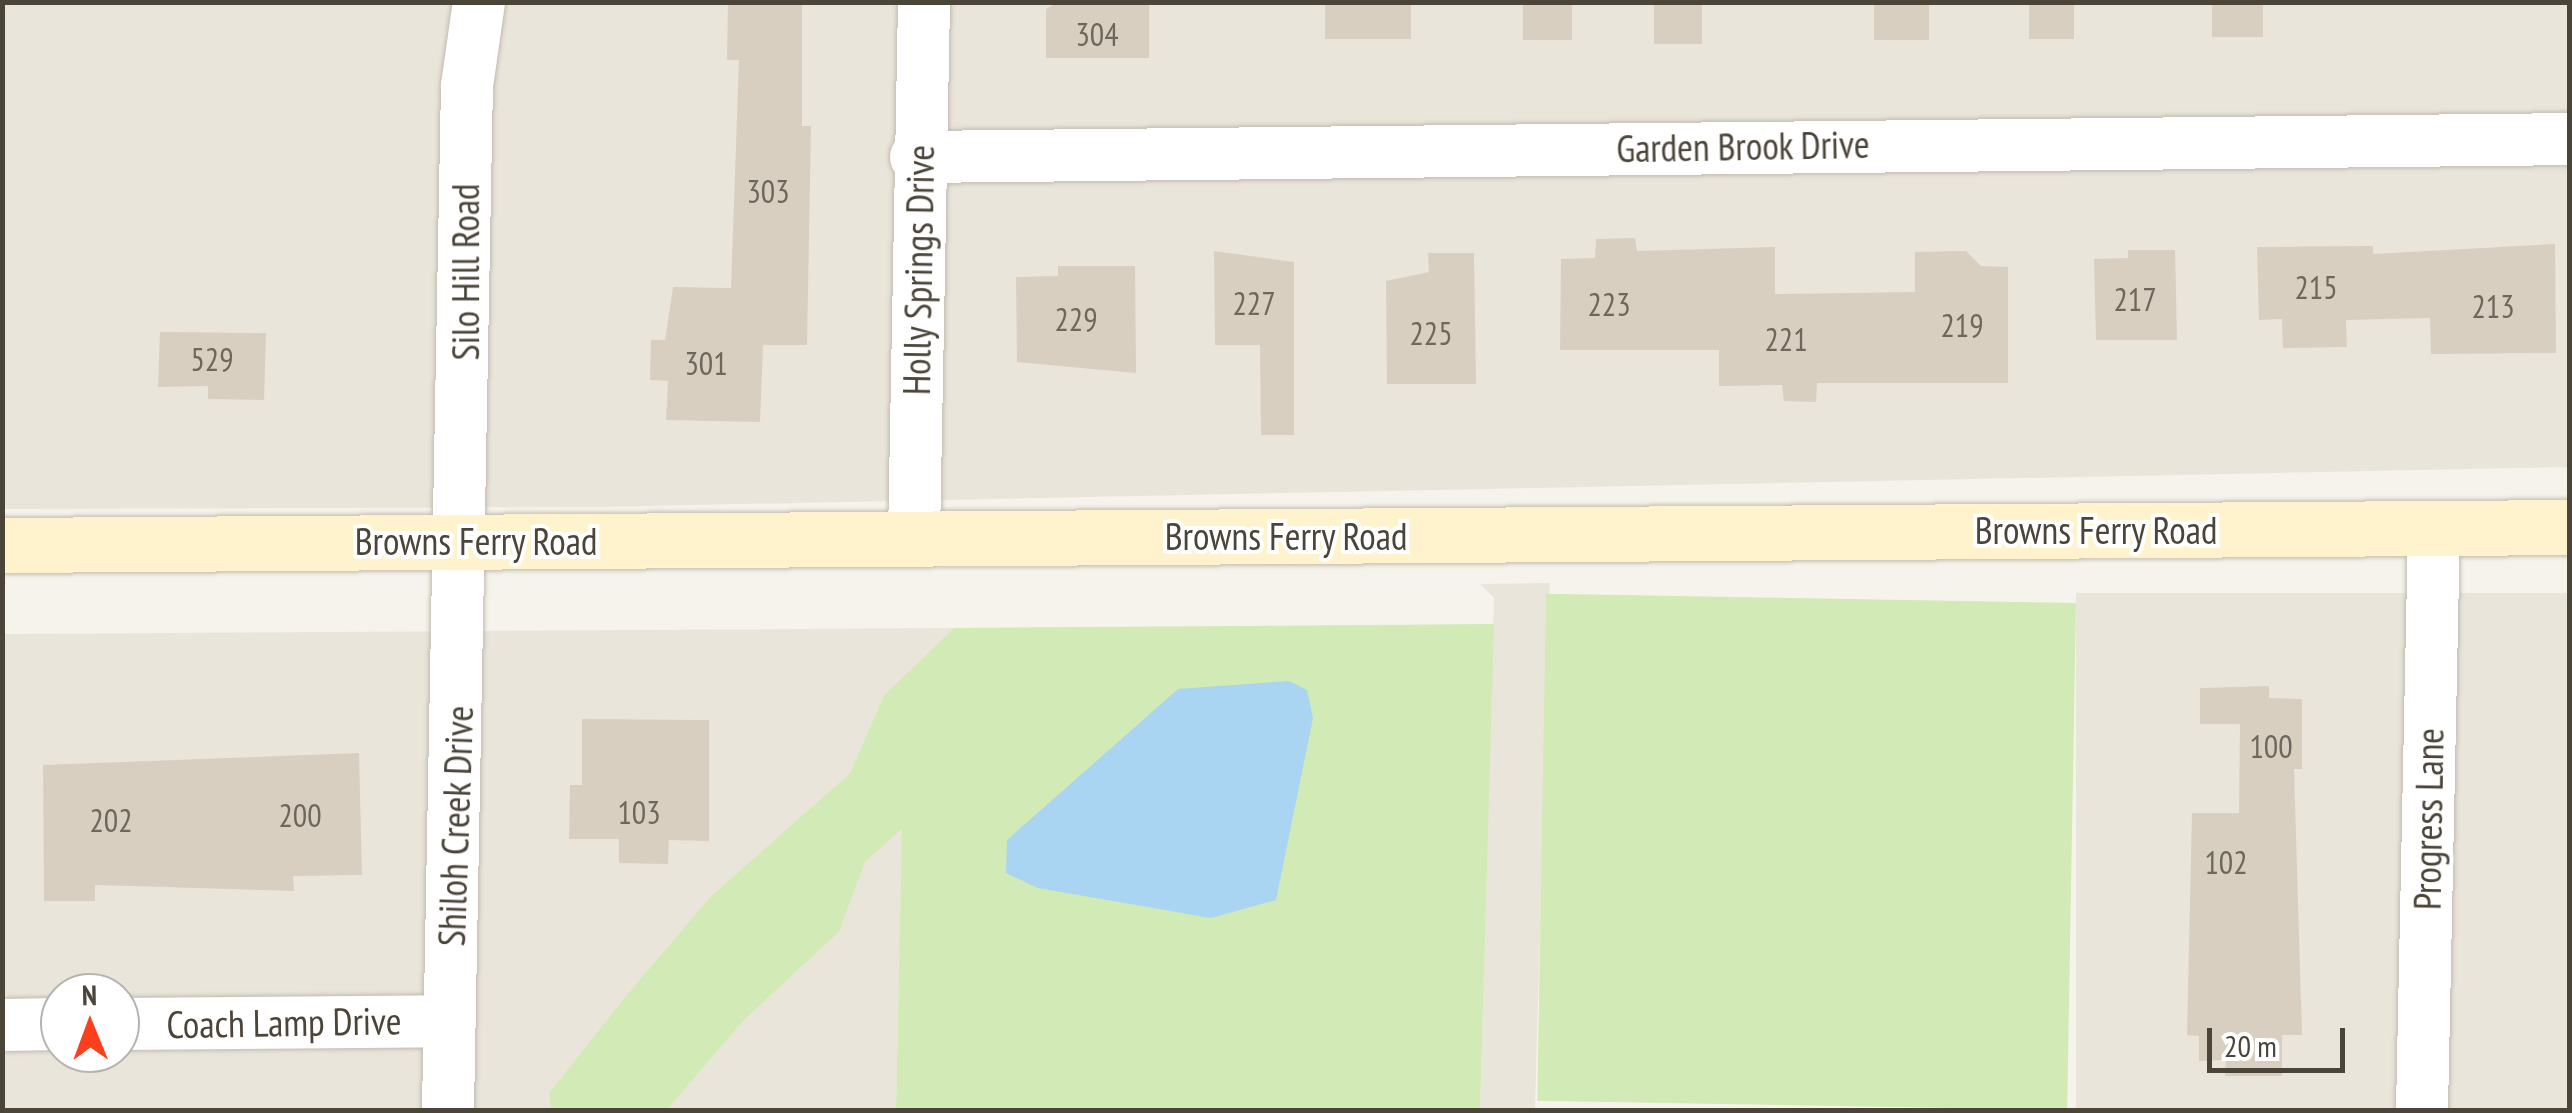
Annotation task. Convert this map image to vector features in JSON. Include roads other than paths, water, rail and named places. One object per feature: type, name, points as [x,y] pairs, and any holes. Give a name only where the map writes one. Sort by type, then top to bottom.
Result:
[{"type":"street","name":"Silo Hill Road","points":[[465,542],[467,86],[479,2]]},
{"type":"street","name":"Holly Springs Drive","points":[[914,538],[916,157],[924,2]]},
{"type":"street","name":"Garden Brook Drive","points":[[916,157],[2570,139]]},
{"type":"street","name":"Browns Ferry Road","points":[[2,545],[2570,527]]},
{"type":"street","name":"Progress Lane","points":[[2422,1110],[2434,528]]},
{"type":"street","name":"Shiloh Creek Drive","points":[[448,1110],[465,542]]},
{"type":"street","name":"Coach Lamp Drive","points":[[140,1024],[448,1021]]},
{"type":"street","points":[[2,1025],[40,1024]]},
{"type":"water","points":[[1289,681],[1307,690],[1313,718],[1276,900],[1211,918],[1038,888],[1006,873],[1007,840],[1178,689]]}]
